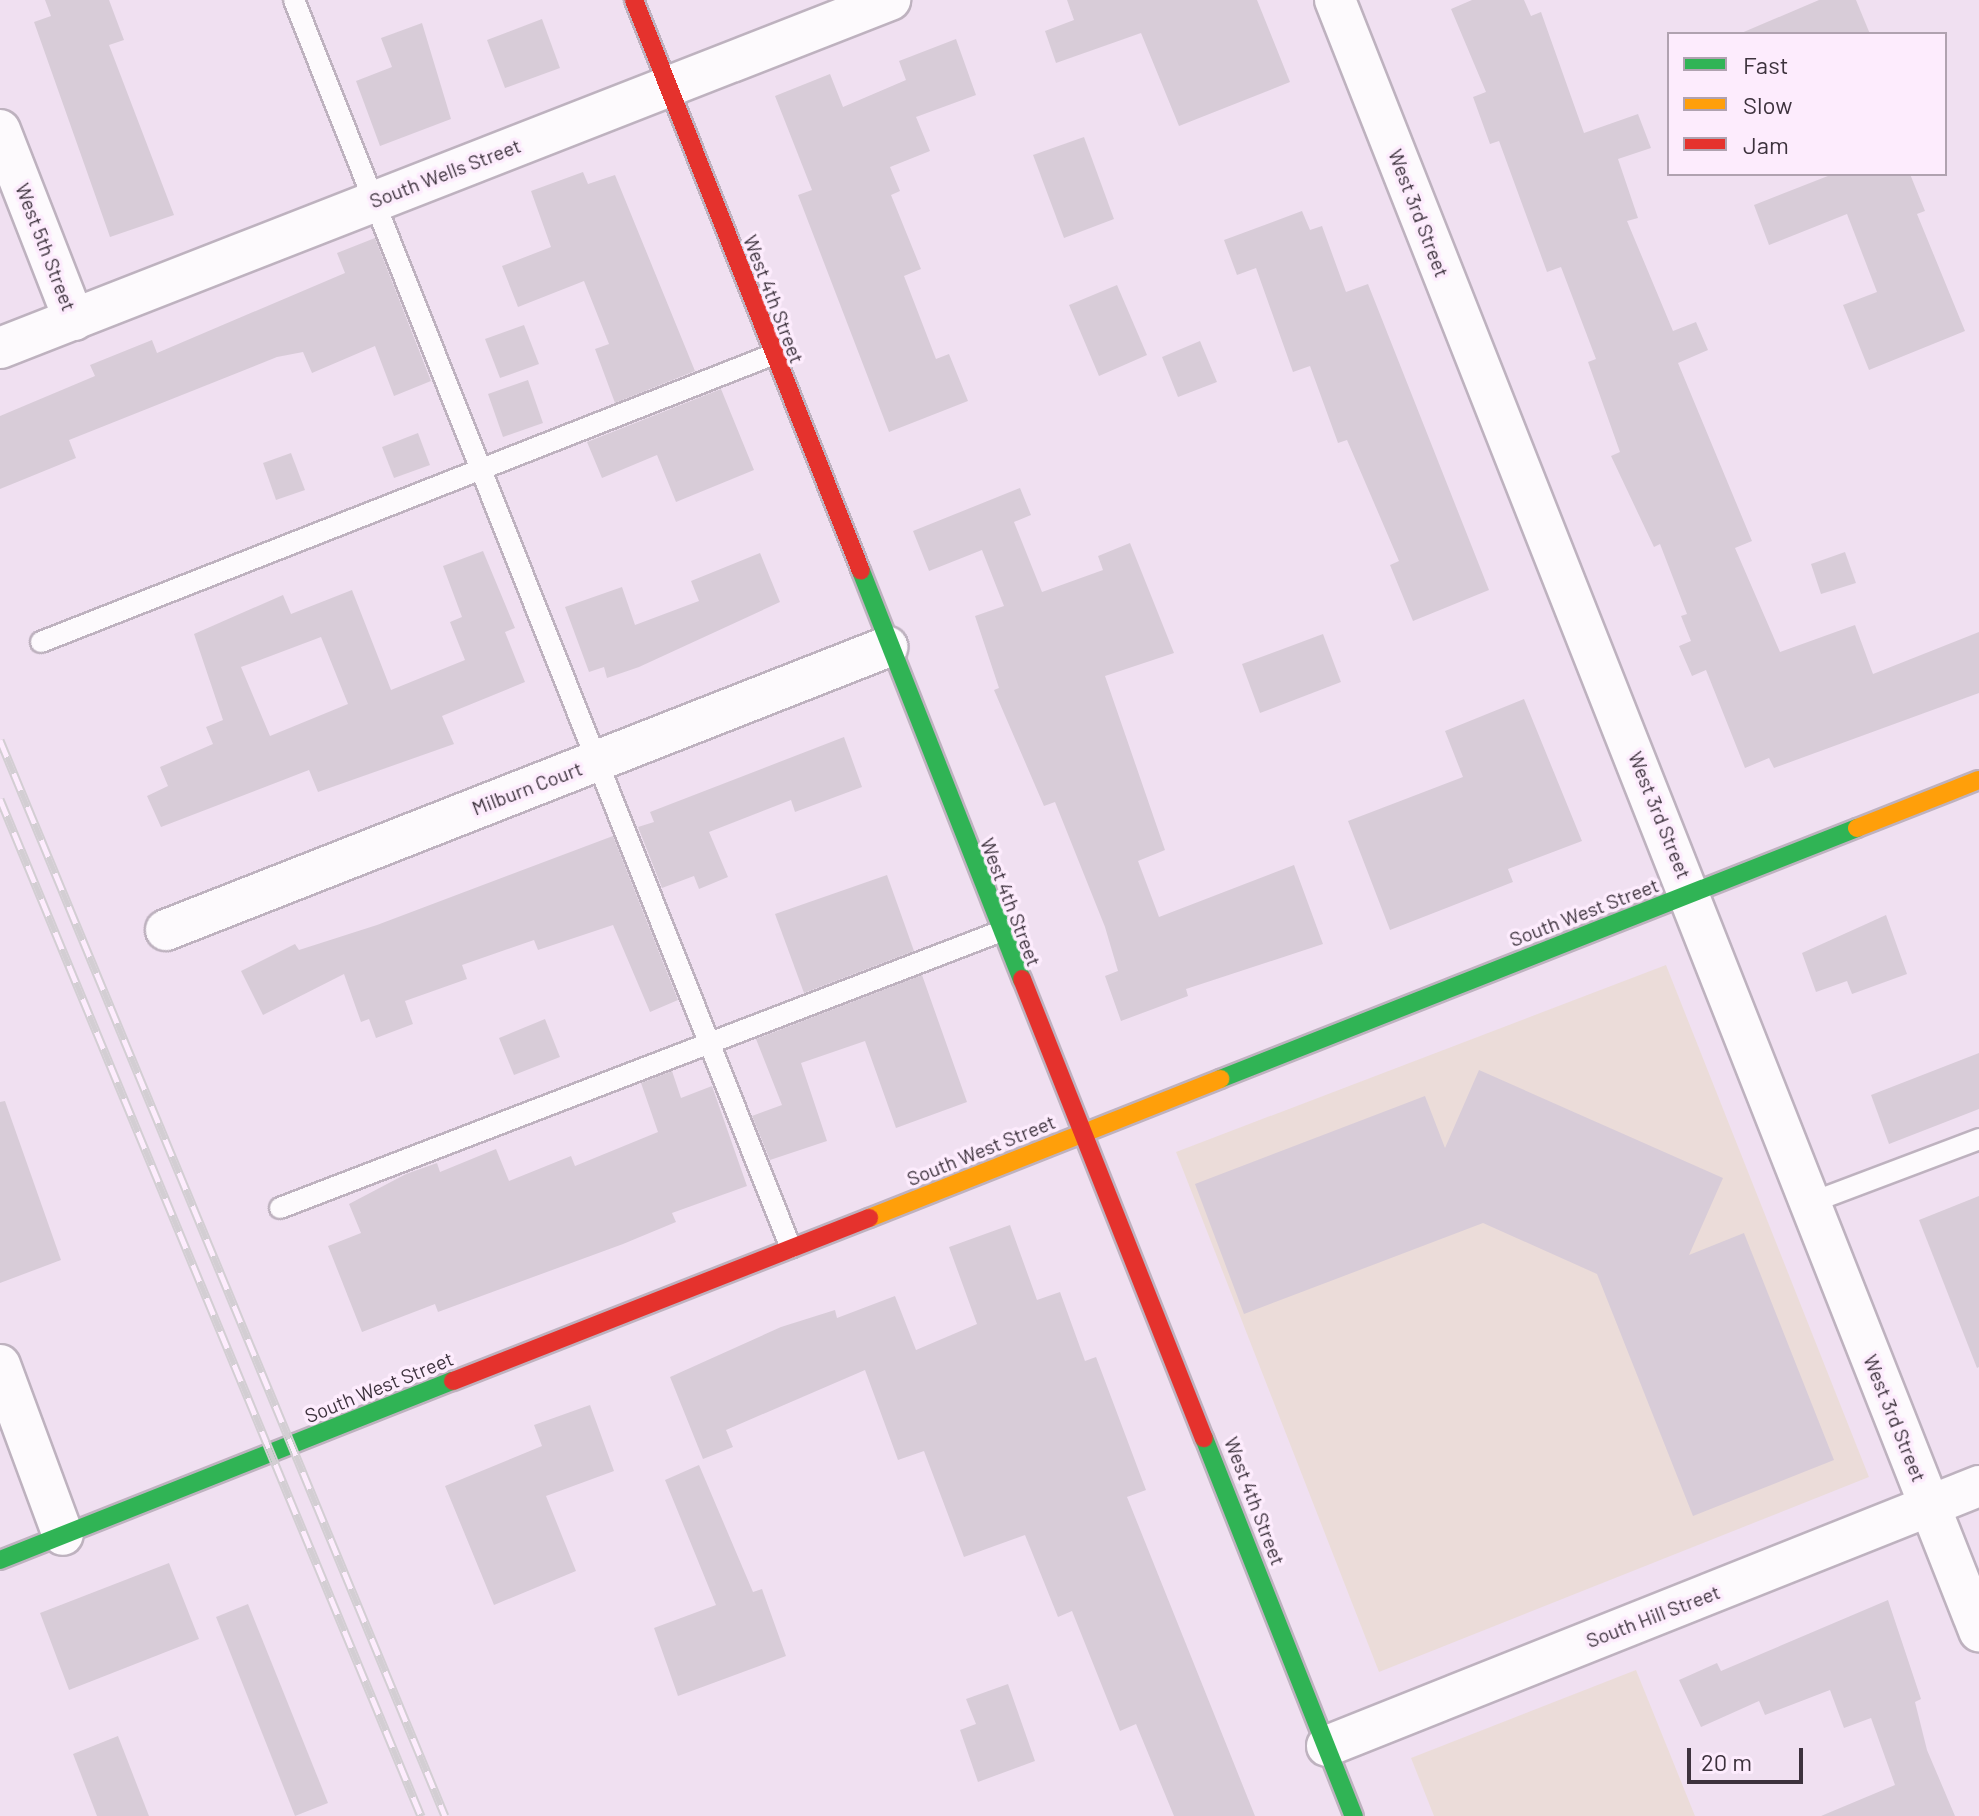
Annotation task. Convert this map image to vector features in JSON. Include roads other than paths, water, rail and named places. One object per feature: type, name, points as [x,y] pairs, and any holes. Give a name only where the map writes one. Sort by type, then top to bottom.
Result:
[{"type":"street","name":"West 4th Street","points":[[634,0],[1061,1091],[1088,1131],[1354,1816]]},
{"type":"street","name":"South Wells Street","points":[[0,348],[890,0]]},
{"type":"street","name":"West 3rd Street","points":[[1335,0],[1692,893],[1979,1631]]},
{"type":"street","name":"West 5th Street","points":[[0,130],[74,320]]},
{"type":"street","name":"Milburn Court","points":[[166,930],[887,647]]},
{"type":"street","name":"South West Street","points":[[0,1560],[1979,780]]},
{"type":"street","points":[[0,1365],[63,1535]]},
{"type":"street","name":"South Hill Street","points":[[1327,1746],[1979,1486]]},
{"type":"lane","points":[[294,0],[377,199],[477,471],[791,1248]]},
{"type":"lane","points":[[41,642],[772,355]]},
{"type":"lane","points":[[280,1208],[999,932]]},
{"type":"lane","points":[[1810,1203],[1979,1139]]},
{"type":"railway","points":[[0,740],[445,1816]]},
{"type":"railway","points":[[0,799],[421,1816]]}]
